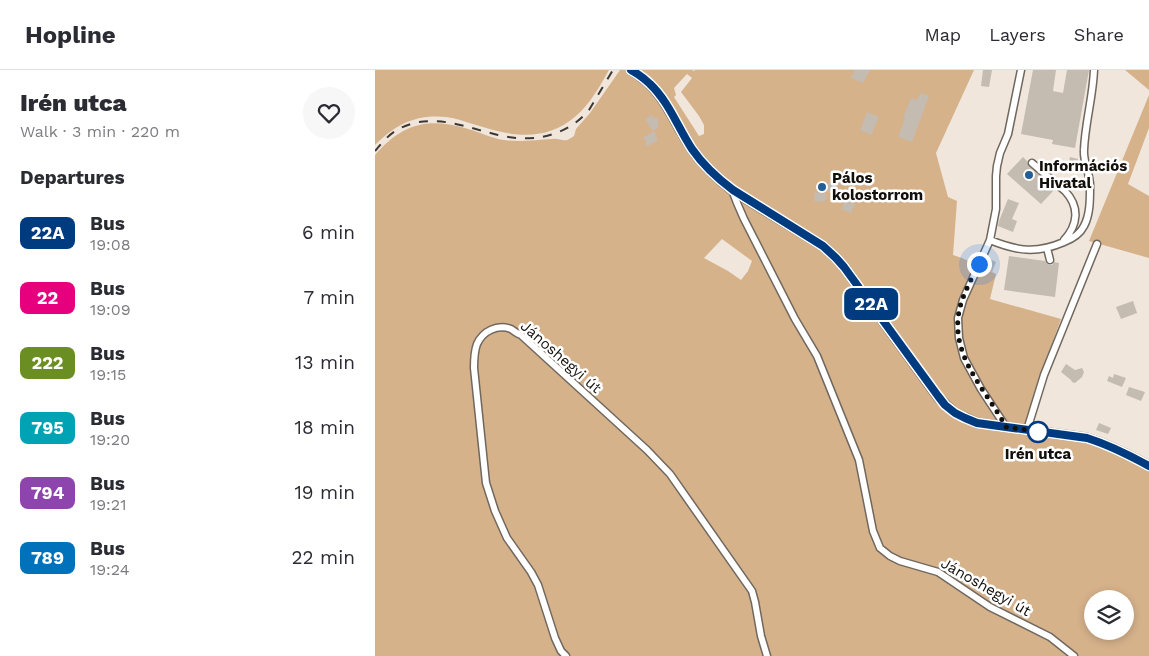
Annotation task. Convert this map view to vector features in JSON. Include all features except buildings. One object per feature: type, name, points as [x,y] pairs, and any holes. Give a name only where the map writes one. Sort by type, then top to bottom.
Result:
[{"type":"main road","points":[[631,70],[645,79],[656,90],[668,106],[699,159],[719,180],[733,190],[740,200],[815,241],[836,258],[945,405],[960,416],[973,421],[1073,436],[1102,443],[1149,466]]},
{"type":"street","points":[[1006,427],[964,358],[960,344],[958,318],[963,300],[990,240],[996,210],[997,166],[1008,134],[1021,70]]},
{"type":"street","points":[[990,240],[1032,251],[1047,248],[1074,237],[1085,224],[1089,213],[1090,186],[1084,152],[1094,70]]},
{"type":"street","points":[[1032,163],[1065,191],[1074,205],[1073,228],[1061,243]]},
{"type":"street","name":"Jánoshegyi út","points":[[740,200],[795,319],[817,356],[859,460],[873,531],[880,548],[900,561],[938,572],[990,607],[1050,637],[1074,656]]},
{"type":"street","points":[[1027,430],[1044,375],[1097,244]]},
{"type":"street","points":[[1047,248],[1050,260]]},
{"type":"street","name":"Jánoshegyi út","points":[[566,656],[561,651],[555,638],[538,584],[507,538],[495,511],[486,483],[474,355],[481,338],[488,331],[497,328],[510,329],[521,336],[647,450],[670,474],[752,591],[767,656]]},
{"type":"shaded area","points":[[375,70],[609,70],[586,106],[576,116],[564,125],[540,134],[527,135],[502,132],[461,120],[435,116],[407,122],[391,131],[375,145]]},
{"type":"shaded area","points":[[620,70],[974,70],[936,153],[948,197],[957,201],[953,255],[996,274],[990,299],[1061,319],[1025,423],[1047,426],[1044,439],[1051,436],[1094,445],[1111,451],[1149,472],[1149,656],[375,656],[375,155],[405,130],[426,124],[451,125],[511,141],[567,140],[574,136],[576,129],[590,113]],"holes":[[[687,74],[692,78],[681,92],[704,125],[704,134],[699,136],[674,97],[676,95],[674,88]],[[722,239],[752,261],[748,271],[741,280],[704,258]]]},
{"type":"shaded area","points":[[1125,70],[1149,70],[1149,90]]},
{"type":"shaded area","points":[[1149,95],[1149,128],[1128,184],[1149,196],[1149,258],[1089,241]]},
{"type":"railway","points":[[375,151],[397,130],[409,124],[422,122],[447,122],[511,137],[536,138],[548,136],[570,126],[589,110],[613,70]]},
{"type":"bus line","name":"22A","points":[[631,70],[645,79],[656,90],[668,106],[691,148],[719,180],[823,246],[836,258],[941,401],[951,410],[960,416],[983,424],[1087,438],[1121,451],[1149,466]]},
{"type":"place","name":"Információs Hivatal","points":[[1029,175]]},
{"type":"place","name":"Pálos kolostorrom","points":[[822,187]]},
{"type":"place","name":"Irén utca","points":[[1038,432]]},
{"type":"route","points":[[979,264],[963,300],[958,318],[959,338],[964,358],[1006,427],[1042,432],[1038,432]]}]
